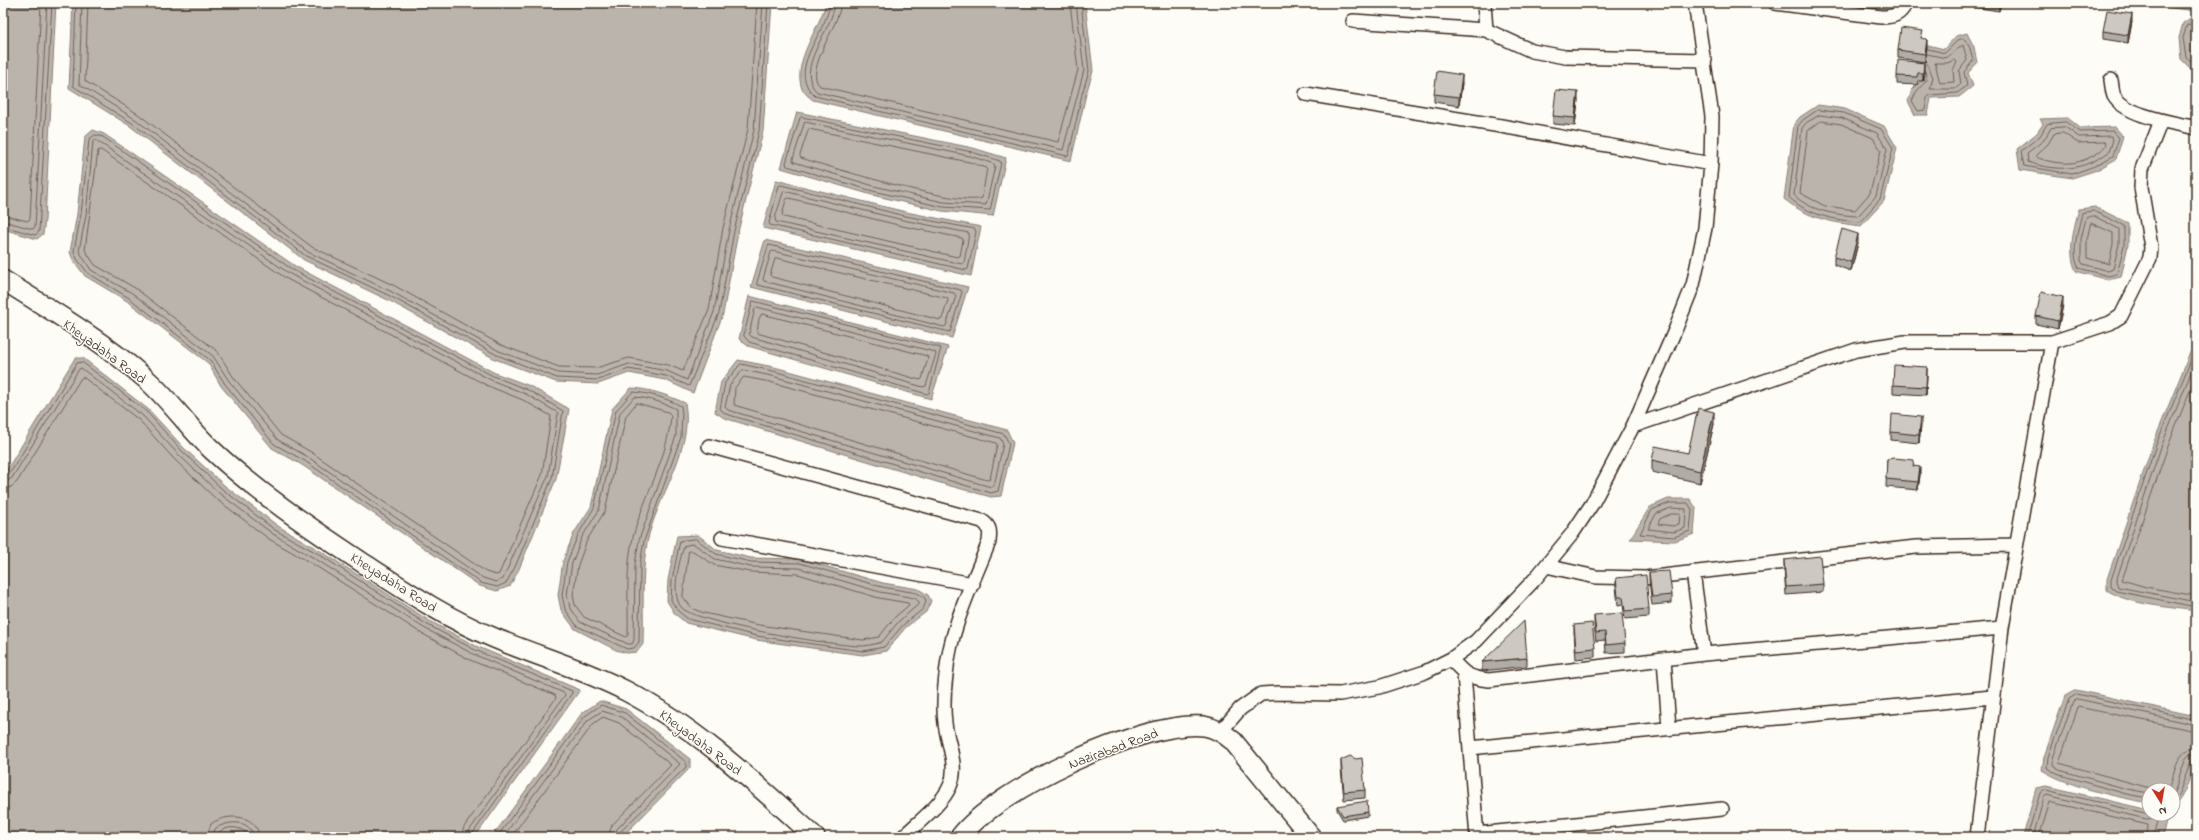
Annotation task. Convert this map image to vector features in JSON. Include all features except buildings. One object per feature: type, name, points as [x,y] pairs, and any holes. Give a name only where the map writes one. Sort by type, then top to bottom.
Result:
[{"type":"main road","name":"Kheyadaha Road","points":[[3,280],[123,360],[152,385],[208,446],[247,482],[301,522],[392,582],[456,620],[491,637],[623,690],[674,719],[768,794],[815,837]]},
{"type":"main road","name":"Nazirabad Road","points":[[960,837],[966,829],[1014,792],[1067,765],[1112,746],[1150,732],[1177,727],[1204,726],[1221,731]]},
{"type":"main road","points":[[1221,731],[1252,762],[1311,837]]},
{"type":"street","points":[[1484,3],[1486,30]]},
{"type":"street","points":[[1221,731],[1240,710],[1252,699],[1261,694],[1278,692],[1340,694],[1379,687],[1425,672],[1451,659],[1481,636],[1546,566],[1592,504],[1633,426],[1693,285],[1705,228],[1711,164],[1712,116],[1705,60],[1695,3]]},
{"type":"street","points":[[1775,3],[1881,17],[1895,16],[1902,11],[1906,3]]},
{"type":"street","points":[[1353,21],[1486,30],[1532,51],[1550,55],[1705,60]]},
{"type":"street","points":[[2111,80],[2113,95],[2119,103],[2161,121],[2196,128]]},
{"type":"street","points":[[1306,94],[1500,126],[1711,164]]},
{"type":"street","points":[[1633,426],[1856,350],[1905,342],[2052,342],[2069,338],[2110,323],[2121,316],[2150,258],[2151,247],[2141,187],[2142,169],[2161,121]]},
{"type":"street","points":[[1977,837],[1992,697],[2002,628],[2052,342]]},
{"type":"street","points":[[709,446],[982,520],[988,525],[990,537],[952,636],[946,672],[944,702],[945,725],[954,770],[950,785],[943,797],[903,837]]},
{"type":"street","points":[[722,538],[972,584]]},
{"type":"street","points":[[1546,566],[1596,578],[1645,578],[1916,547],[2016,545]]},
{"type":"street","points":[[1693,572],[1704,654]]},
{"type":"street","points":[[1451,659],[1464,674],[1475,679],[1488,680],[1704,654],[2002,628]]},
{"type":"street","points":[[1664,659],[1669,728]]},
{"type":"street","points":[[1464,674],[1477,836],[1722,809]]},
{"type":"street","points":[[1470,748],[1992,697]]},
{"type":"water","points":[[3,3],[56,3],[45,220],[43,234],[37,239],[3,229]]},
{"type":"water","points":[[73,3],[772,3],[763,131],[738,232],[723,314],[693,393],[665,380],[629,373],[598,384],[556,382],[495,359],[388,300],[304,260],[130,126],[69,88]]},
{"type":"water","points":[[826,3],[1085,3],[1093,71],[1086,94],[1071,161],[813,100],[802,89],[800,79],[801,68],[803,57]]},
{"type":"water","points":[[2146,3],[2196,3],[2196,11],[2147,5]]},
{"type":"water","points":[[2196,18],[2196,69],[2192,70],[2181,59],[2179,38],[2183,23],[2189,19]]},
{"type":"water","points":[[1967,33],[1974,47],[1977,63],[1968,73],[1973,86],[1959,97],[1931,98],[1928,115],[1915,115],[1908,101],[1912,90],[1924,78],[1913,55],[1920,43],[1944,49],[1956,36]]},
{"type":"water","points":[[1818,105],[1845,109],[1884,126],[1897,148],[1884,201],[1861,226],[1839,223],[1811,215],[1793,206],[1784,199],[1794,124],[1800,117]]},
{"type":"water","points":[[797,112],[973,148],[1006,158],[993,216],[942,211],[872,195],[781,168]]},
{"type":"water","points":[[2068,118],[2080,128],[2115,127],[2123,136],[2116,159],[2097,170],[2072,178],[2020,170],[2017,149],[2037,133],[2043,124],[2040,119]]},
{"type":"water","points":[[93,130],[104,134],[295,266],[495,373],[530,386],[569,409],[556,479],[519,569],[510,586],[497,591],[480,586],[302,465],[272,448],[221,386],[208,363],[127,301],[85,276],[73,260],[70,252],[77,214],[85,137]]},
{"type":"water","points":[[776,180],[906,212],[981,227],[971,276],[763,228]]},
{"type":"water","points":[[2095,207],[2128,223],[2128,245],[2121,277],[2108,280],[2076,271],[2073,264],[2072,240],[2079,209]]},
{"type":"water","points":[[765,240],[968,287],[952,338],[751,287]]},
{"type":"water","points":[[749,296],[948,347],[931,399],[748,346],[739,339]]},
{"type":"water","points":[[2196,338],[2196,611],[2150,605],[2126,599],[2107,590],[2107,579],[2153,444]]},
{"type":"water","points":[[75,358],[83,358],[149,410],[184,448],[225,486],[278,526],[319,550],[428,620],[476,646],[580,690],[475,837],[247,837],[232,832],[218,837],[3,837],[3,476]]},
{"type":"water","points":[[738,360],[774,367],[1007,430],[1013,443],[1001,496],[991,497],[947,485],[724,418],[715,412],[721,382]]},
{"type":"water","points":[[631,388],[658,393],[685,403],[686,421],[684,438],[679,456],[658,509],[647,543],[643,580],[643,644],[637,652],[627,653],[616,650],[575,629],[561,610],[558,595],[563,561],[574,533],[591,507],[612,409]]},
{"type":"water","points":[[1668,499],[1690,499],[1696,508],[1694,534],[1675,541],[1630,539],[1650,507]]},
{"type":"water","points":[[698,535],[717,550],[751,558],[800,559],[883,583],[918,589],[928,595],[931,601],[926,612],[906,627],[886,651],[863,655],[756,640],[686,623],[675,614],[667,601],[668,580],[677,536]]},
{"type":"water","points":[[2076,690],[2196,716],[2196,756],[2188,784],[2181,798],[2181,782],[2141,782],[2141,801],[2079,786],[2042,770],[2044,757],[2065,696]]},
{"type":"water","points":[[600,701],[626,709],[690,759],[690,768],[622,837],[492,837],[582,713]]},
{"type":"water","points":[[2046,786],[2141,808],[2141,822],[2166,822],[2162,837],[2023,837],[2036,788]]}]
